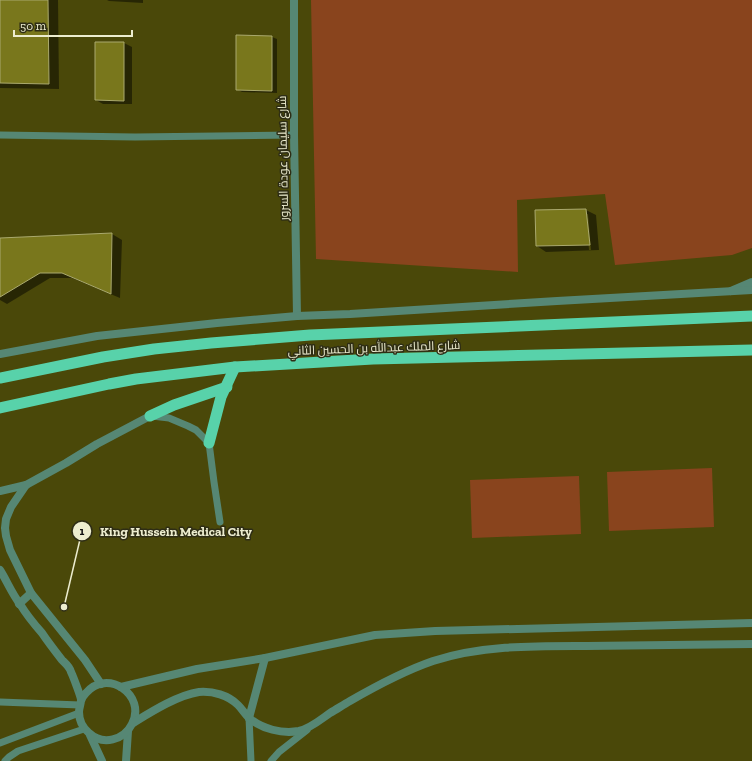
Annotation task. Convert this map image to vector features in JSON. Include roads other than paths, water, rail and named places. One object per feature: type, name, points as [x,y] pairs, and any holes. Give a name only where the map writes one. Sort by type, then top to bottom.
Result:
[{"type":"highway","name":"شارع الملك عبدالله بن الحسين الثاني","points":[[0,378],[102,357],[147,350],[212,343],[310,335],[750,315]]},
{"type":"highway","name":"شارع الملك عبدالله بن الحسين الثاني","points":[[0,408],[136,379],[235,367],[373,359],[752,350]]},
{"type":"highway","points":[[209,443],[221,398],[235,367]]},
{"type":"highway","points":[[150,416],[174,405],[227,387]]},
{"type":"street","name":"شارع سليمان عودة السرور","points":[[294,0],[294,135],[297,316]]},
{"type":"street","points":[[728,292],[752,282]]},
{"type":"street","points":[[0,354],[97,336],[297,316],[752,290]]},
{"type":"street","points":[[0,491],[26,485],[97,444],[150,416]]},
{"type":"street","points":[[26,485],[11,507],[6,519],[6,536],[10,550],[31,593],[85,660],[101,684]]},
{"type":"street","points":[[0,570],[20,604],[71,670],[80,706],[80,721],[102,761]]},
{"type":"street","points":[[20,604],[31,593]]},
{"type":"street","points":[[121,687],[197,669],[265,658],[375,635],[428,631],[752,622]]},
{"type":"street","points":[[133,723],[175,700],[195,693],[206,692],[222,695],[229,699],[237,704],[249,718],[267,728],[288,732],[298,731],[309,728],[352,700],[397,676],[433,661],[471,652],[509,647],[752,644]]},
{"type":"street","points":[[249,718],[265,658]]},
{"type":"street","points":[[80,706],[86,693],[93,687],[101,684],[115,684],[121,687],[132,698],[135,706],[136,714],[133,723],[128,731],[122,736],[106,740],[98,739],[87,732]]},
{"type":"street","points":[[126,761],[128,731]]},
{"type":"lane","points":[[0,135],[135,137],[294,135]]},
{"type":"lane","points":[[150,416],[169,418],[183,423],[196,430],[209,443],[220,522]]},
{"type":"lane","points":[[0,702],[80,706]]},
{"type":"lane","points":[[0,743],[80,706]]},
{"type":"lane","points":[[249,718],[251,761]]},
{"type":"lane","points":[[271,761],[279,752],[309,728]]},
{"type":"lane","points":[[6,761],[18,751],[87,732]]},
{"type":"place","name":"King Hussein Medical City","points":[[64,607]]}]
